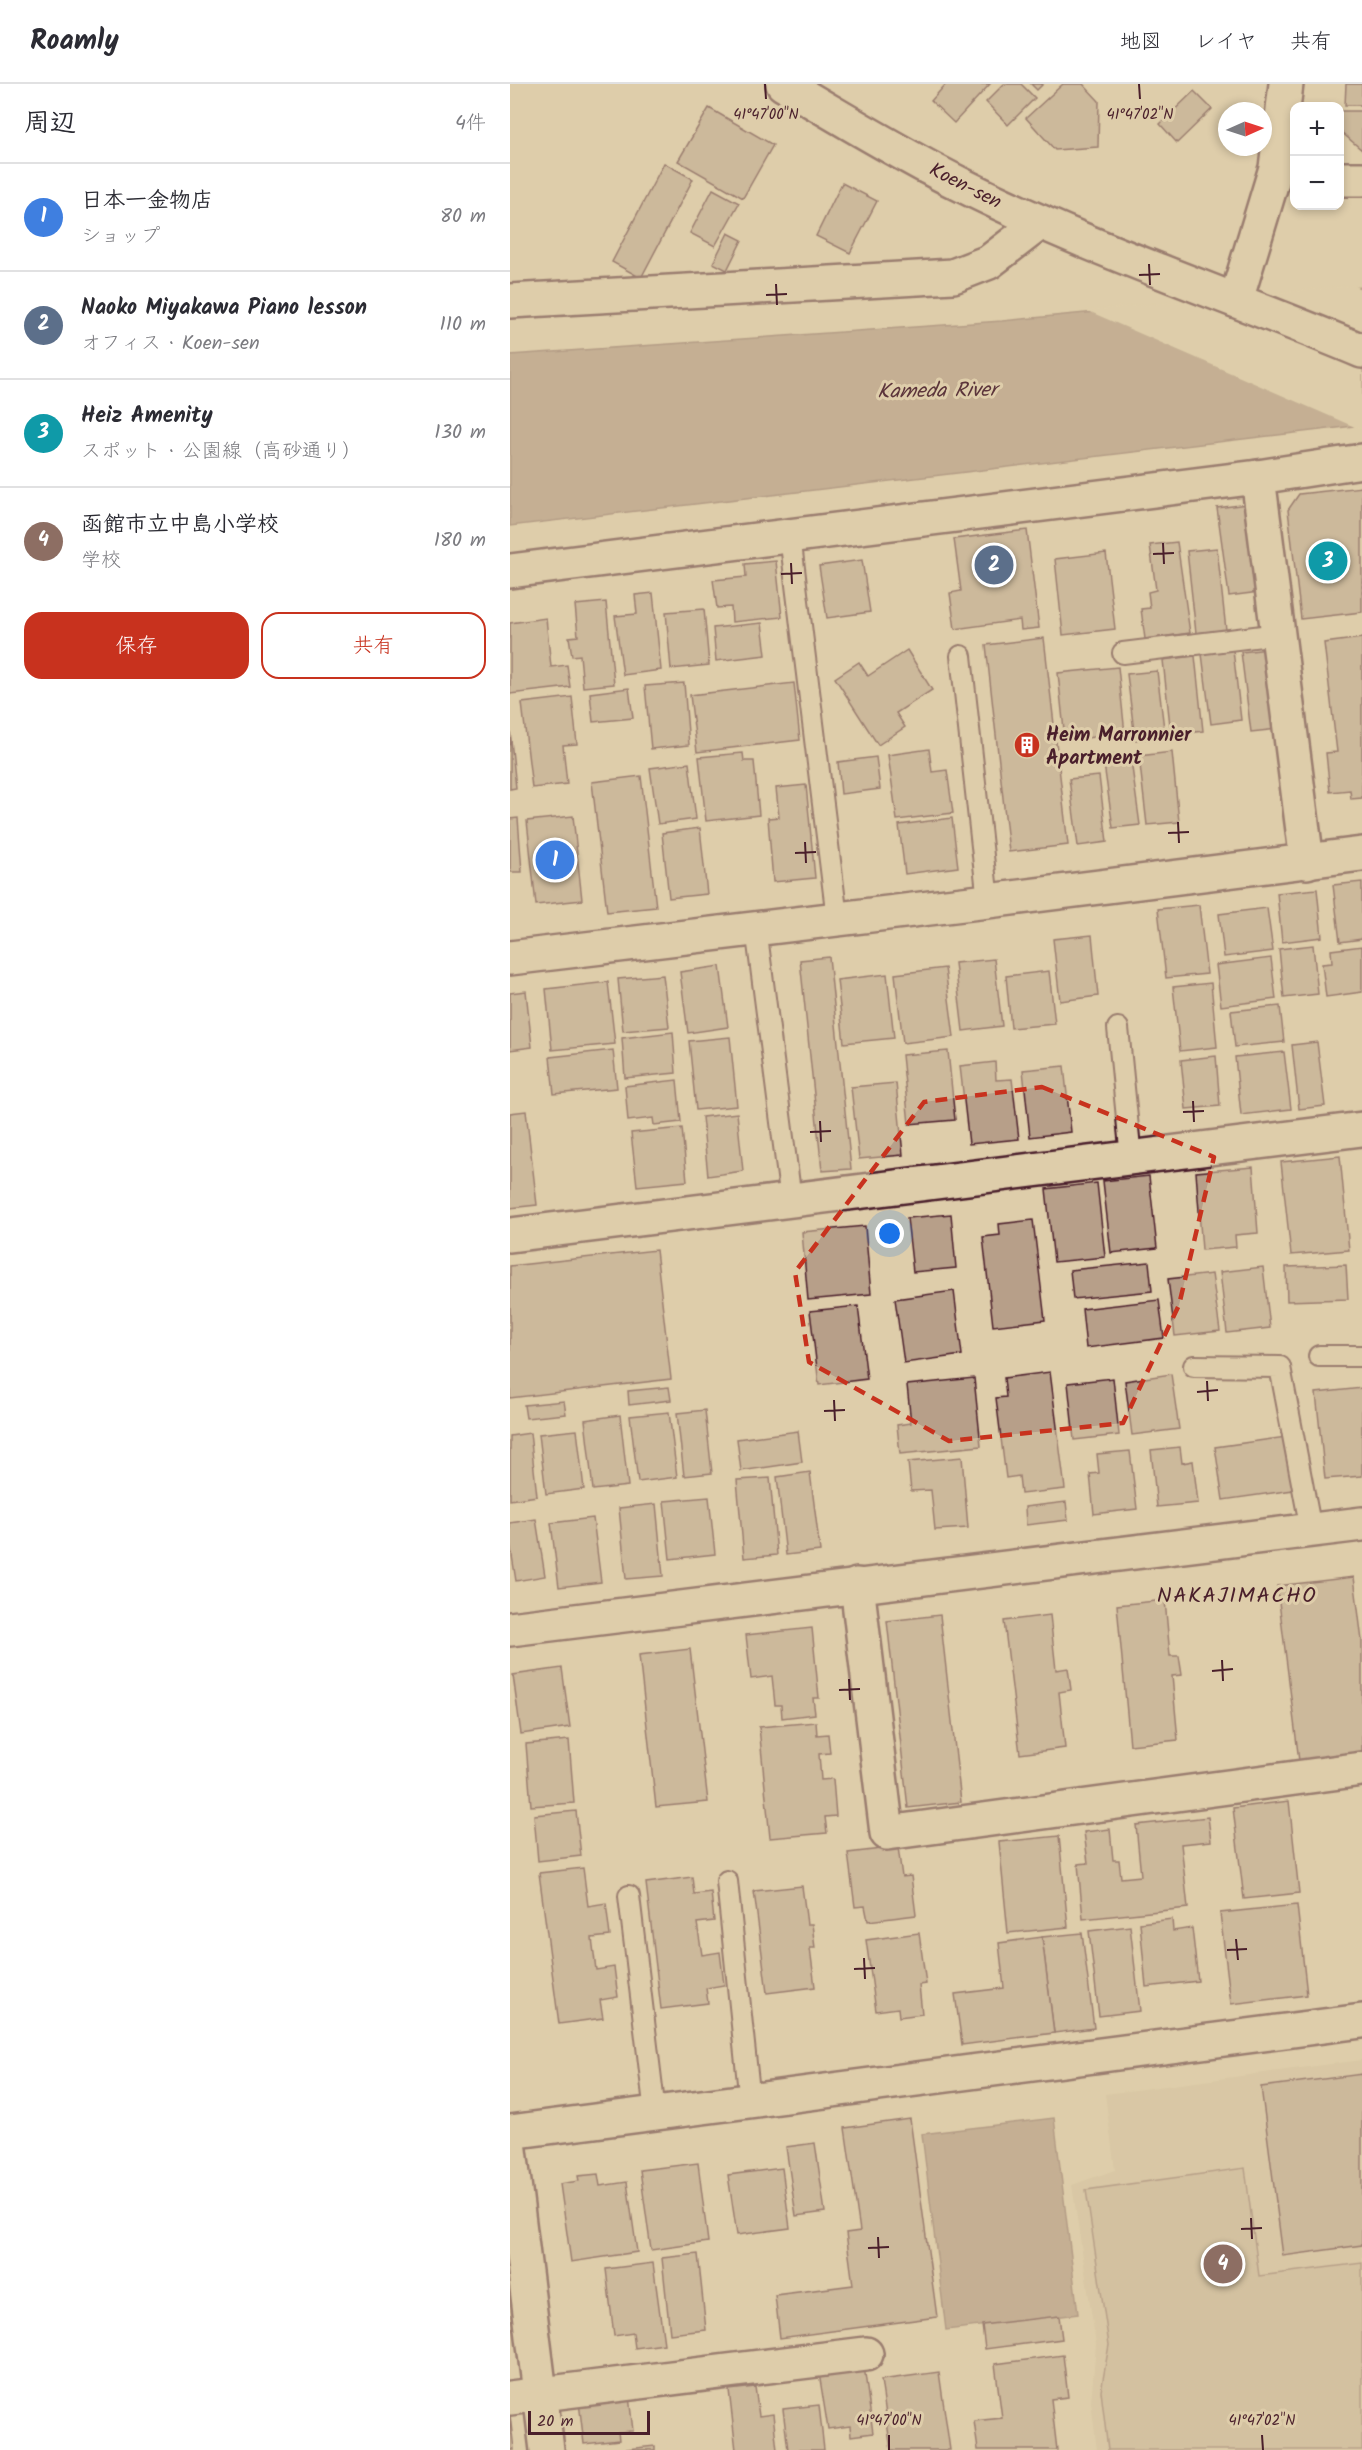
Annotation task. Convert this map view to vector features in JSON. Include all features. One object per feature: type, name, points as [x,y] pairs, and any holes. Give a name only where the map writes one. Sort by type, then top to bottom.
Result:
[{"type":"street","name":"Koen-sen","points":[[783,84],[961,185],[1041,222],[1362,351]]},
{"type":"street","points":[[1236,300],[1285,170],[1286,84]]},
{"type":"street","points":[[1344,179],[1362,179]]},
{"type":"street","points":[[510,301],[953,276],[989,262],[1041,222]]},
{"type":"street","points":[[510,571],[1258,477],[1362,461]]},
{"type":"street","points":[[1258,477],[1307,862]]},
{"type":"street","points":[[510,958],[988,902],[1362,854]]},
{"type":"street","points":[[510,1234],[1362,1129]]},
{"type":"street","points":[[510,1629],[1362,1524]]},
{"type":"street","points":[[857,1585],[887,1833],[1362,1769]]},
{"type":"street","points":[[510,2132],[1362,2021]]},
{"type":"street","points":[[510,2150],[525,2397],[547,2450]]},
{"type":"street","points":[[525,2397],[866,2355]]},
{"type":"lane","points":[[790,536],[837,918]]},
{"type":"lane","points":[[1123,653],[1279,634]]},
{"type":"lane","points":[[961,656],[988,902]]},
{"type":"lane","points":[[756,928],[791,1200]]},
{"type":"lane","points":[[1118,1028],[1131,1158]]},
{"type":"lane","points":[[1319,1356],[1362,1356]]},
{"type":"lane","points":[[1194,1366],[1280,1367],[1311,1530]]},
{"type":"lane","points":[[727,1881],[750,2102]]},
{"type":"lane","points":[[629,1896],[655,2113]]},
{"type":"highlighted area","points":[[1042,1087],[1214,1157],[1179,1305],[1123,1423],[949,1441],[809,1362],[795,1272],[924,1102]]},
{"type":"shaded area","points":[[1362,2060],[1362,2450],[1097,2450],[1091,2402],[1096,2344],[1072,2185],[1115,2170],[1105,2094]]},
{"type":"shaded area","points":[[1245,2168],[1259,2276],[1362,2263],[1362,2450],[1108,2450],[1101,2391],[1109,2345],[1086,2190]]},
{"type":"water","name":"Kameda River","points":[[1362,287],[1362,425],[510,526],[510,355],[1002,321]]},
{"type":"water","points":[[1054,2118],[1078,2314],[946,2330],[922,2134]]},
{"type":"pier","points":[[1353,285],[1362,290],[1362,428],[1357,428],[1086,310]]},
{"type":"building","points":[[946,84],[990,84],[954,123],[931,101]]},
{"type":"building","points":[[1004,84],[1021,84],[1035,98],[1008,125],[986,102]]},
{"type":"building","points":[[1031,84],[1043,84],[1037,90]]},
{"type":"building","points":[[1063,84],[1083,84],[1099,101],[1098,147],[1055,150],[1026,118]]},
{"type":"building","points":[[1346,84],[1362,84],[1362,105],[1345,105]]},
{"type":"building","points":[[1194,91],[1212,109],[1177,143],[1160,124]]},
{"type":"building","points":[[709,108],[773,145],[743,198],[678,161]]},
{"type":"building","points":[[1344,111],[1362,111],[1362,150],[1344,134]]},
{"type":"building","points":[[664,163],[693,179],[641,278],[612,262]]},
{"type":"building","points":[[842,183],[877,201],[850,253],[816,236]]},
{"type":"building","points":[[713,189],[739,203],[715,246],[690,233]]},
{"type":"building","points":[[728,233],[742,240],[727,270],[713,263]]},
{"type":"building","points":[[1362,487],[1362,612],[1301,619],[1288,510],[1299,494]]},
{"type":"building","points":[[1247,504],[1259,592],[1229,596],[1217,508]]},
{"type":"building","points":[[1027,530],[1039,628],[1021,630],[1020,620],[955,629],[950,593],[961,591],[954,539]]},
{"type":"building","points":[[1177,542],[1190,633],[1145,639],[1141,609],[1150,608],[1148,592],[1156,590],[1150,545]]},
{"type":"building","points":[[1217,548],[1226,630],[1196,633],[1187,551]]},
{"type":"building","points":[[1106,553],[1115,629],[1063,635],[1055,559]]},
{"type":"building","points":[[862,560],[870,612],[827,618],[819,566]]},
{"type":"building","points":[[776,561],[782,617],[732,622],[731,607],[717,608],[713,580],[746,577],[745,564]]},
{"type":"building","points":[[653,593],[661,670],[623,675],[615,616],[637,614],[635,595]]},
{"type":"building","points":[[606,602],[614,684],[583,687],[580,655],[572,656],[569,637],[578,636],[575,605]]},
{"type":"building","points":[[704,609],[709,665],[671,669],[666,612]]},
{"type":"building","points":[[546,618],[551,667],[567,665],[570,687],[510,694],[510,623]]},
{"type":"building","points":[[762,623],[766,655],[716,661],[713,628]]},
{"type":"building","name":"Heim Marronnier Apartment","points":[[1044,638],[1068,845],[1009,852],[986,645]]},
{"type":"building","points":[[1362,638],[1362,798],[1351,799],[1350,790],[1330,792],[1326,753],[1337,752],[1324,643]]},
{"type":"building","points":[[1269,649],[1278,729],[1251,732],[1241,652]]},
{"type":"building","points":[[907,650],[932,690],[896,713],[905,727],[878,745],[835,678],[859,662],[868,676]]},
{"type":"building","points":[[1233,650],[1241,720],[1211,724],[1202,654]]},
{"type":"building","points":[[1195,656],[1203,731],[1171,735],[1163,660]]},
{"type":"building","points":[[1118,667],[1125,734],[1065,740],[1058,673]]},
{"type":"building","points":[[1157,671],[1165,737],[1135,740],[1127,674]]},
{"type":"building","points":[[684,683],[689,745],[651,749],[645,686]]},
{"type":"building","points":[[794,683],[800,740],[697,752],[690,695]]},
{"type":"building","points":[[629,688],[633,718],[593,722],[590,693]]},
{"type":"building","points":[[572,697],[577,744],[563,745],[567,784],[532,788],[522,703]]},
{"type":"building","points":[[510,730],[516,788],[510,789]]},
{"type":"building","points":[[929,749],[932,772],[947,770],[953,813],[897,820],[888,755]]},
{"type":"building","points":[[1172,752],[1179,822],[1147,825],[1139,756]]},
{"type":"building","points":[[743,753],[744,761],[754,761],[759,815],[706,821],[699,757]]},
{"type":"building","points":[[1130,753],[1140,825],[1113,828],[1103,757]]},
{"type":"building","points":[[876,757],[880,789],[841,794],[838,762]]},
{"type":"building","points":[[689,763],[696,819],[658,824],[650,768]]},
{"type":"building","points":[[641,776],[656,907],[607,912],[592,782]]},
{"type":"building","points":[[1099,776],[1107,842],[1078,846],[1069,779]]},
{"type":"building","points":[[806,785],[815,878],[773,882],[768,818],[779,817],[776,788]]},
{"type":"building","points":[[573,816],[582,900],[536,905],[527,821]]},
{"type":"building","points":[[518,818],[522,872],[510,872],[510,819]]},
{"type":"building","points":[[952,818],[958,867],[905,874],[899,825]]},
{"type":"building","points":[[700,828],[707,894],[669,898],[662,833]]},
{"type":"building","points":[[1362,882],[1362,939],[1340,942],[1333,885]]},
{"type":"building","points":[[1317,889],[1322,937],[1282,942],[1277,893]]},
{"type":"building","points":[[1199,905],[1207,974],[1166,978],[1158,909]]},
{"type":"building","points":[[1267,908],[1273,951],[1224,957],[1219,914]]},
{"type":"building","points":[[1092,935],[1098,996],[1060,1001],[1053,939]]},
{"type":"building","points":[[1313,945],[1318,994],[1284,998],[1279,949]]},
{"type":"building","points":[[1362,946],[1362,992],[1326,997],[1322,964],[1332,963],[1331,950]]},
{"type":"building","points":[[829,957],[851,1169],[822,1171],[800,960]]},
{"type":"building","points":[[1271,958],[1276,999],[1221,1006],[1216,965]]},
{"type":"building","points":[[994,959],[1002,1026],[963,1031],[955,963]]},
{"type":"building","points":[[720,966],[728,1027],[688,1033],[680,972]]},
{"type":"building","points":[[945,968],[954,1037],[903,1043],[895,974]]},
{"type":"building","points":[[1049,971],[1055,1024],[1011,1028],[1006,976]]},
{"type":"building","points":[[887,974],[894,1038],[844,1043],[837,980]]},
{"type":"building","points":[[663,975],[669,1027],[623,1031],[618,979]]},
{"type":"building","points":[[608,982],[615,1044],[552,1050],[546,989]]},
{"type":"building","points":[[1211,983],[1217,1047],[1180,1051],[1173,987]]},
{"type":"building","points":[[526,991],[532,1047],[510,1050],[510,993]]},
{"type":"building","points":[[1280,1006],[1284,1042],[1235,1047],[1231,1011]]},
{"type":"building","points":[[673,1032],[676,1073],[625,1078],[622,1038]]},
{"type":"building","points":[[730,1037],[737,1106],[696,1110],[689,1041]]},
{"type":"building","points":[[1317,1042],[1325,1106],[1299,1109],[1292,1045]]},
{"type":"building","points":[[613,1050],[617,1088],[554,1094],[550,1057]]},
{"type":"building","points":[[948,1051],[955,1120],[909,1124],[902,1055]]},
{"type":"building","points":[[1284,1052],[1291,1109],[1241,1115],[1235,1057]]},
{"type":"building","points":[[1216,1056],[1220,1106],[1186,1109],[1181,1060]]},
{"type":"building","points":[[995,1062],[996,1080],[1012,1079],[1019,1139],[969,1144],[960,1066]]},
{"type":"building","points":[[1064,1066],[1071,1132],[1030,1137],[1023,1070]]},
{"type":"building","points":[[677,1080],[681,1122],[654,1125],[653,1118],[628,1121],[625,1086]]},
{"type":"building","points":[[896,1083],[903,1155],[859,1159],[851,1087]]},
{"type":"building","points":[[526,1111],[537,1205],[510,1208],[510,1113]]},
{"type":"building","points":[[737,1113],[743,1171],[708,1176],[702,1117]]},
{"type":"building","points":[[682,1128],[687,1181],[637,1186],[631,1133]]},
{"type":"building","points":[[1340,1156],[1349,1250],[1291,1255],[1281,1162]]},
{"type":"building","points":[[1253,1167],[1258,1233],[1235,1235],[1236,1247],[1202,1250],[1196,1172]]},
{"type":"building","points":[[1149,1176],[1157,1248],[1111,1253],[1103,1181]]},
{"type":"building","points":[[1097,1183],[1105,1257],[1054,1262],[1046,1189]]},
{"type":"building","points":[[951,1214],[956,1268],[913,1272],[907,1218]]},
{"type":"building","points":[[1033,1220],[1045,1320],[993,1326],[983,1237],[1000,1235],[999,1224]]},
{"type":"building","points":[[865,1226],[871,1294],[808,1300],[802,1232]]},
{"type":"building","points":[[656,1250],[671,1379],[510,1398],[510,1266]]},
{"type":"building","points":[[1149,1262],[1152,1291],[1073,1299],[1070,1270]]},
{"type":"building","points":[[1346,1265],[1348,1299],[1287,1301],[1286,1267]]},
{"type":"building","points":[[1263,1267],[1270,1328],[1227,1333],[1220,1272]]},
{"type":"building","points":[[1212,1274],[1220,1331],[1175,1336],[1168,1279]]},
{"type":"building","points":[[954,1291],[962,1355],[904,1363],[895,1299]]},
{"type":"building","points":[[1159,1300],[1164,1338],[1086,1348],[1082,1309]]},
{"type":"building","points":[[858,1306],[867,1379],[819,1385],[810,1311]]},
{"type":"building","points":[[1050,1372],[1065,1489],[1021,1494],[1019,1476],[1006,1478],[996,1398],[1006,1397],[1004,1378]]},
{"type":"building","points":[[1171,1374],[1179,1429],[1132,1435],[1125,1381]]},
{"type":"building","points":[[974,1378],[981,1446],[900,1454],[897,1425],[911,1423],[907,1385]]},
{"type":"building","points":[[1113,1378],[1119,1435],[1074,1440],[1068,1383]]},
{"type":"building","points":[[669,1387],[671,1400],[629,1405],[628,1391]]},
{"type":"building","points":[[1362,1388],[1362,1476],[1325,1479],[1316,1393]]},
{"type":"building","points":[[564,1401],[566,1414],[526,1418],[524,1405]]},
{"type":"building","points":[[705,1410],[712,1473],[684,1476],[677,1413]]},
{"type":"building","points":[[669,1412],[677,1477],[638,1482],[630,1416]]},
{"type":"building","points":[[620,1415],[628,1486],[593,1490],[585,1420]]},
{"type":"building","points":[[577,1430],[584,1489],[546,1494],[539,1434]]},
{"type":"building","points":[[798,1431],[802,1462],[741,1471],[737,1439]]},
{"type":"building","points":[[530,1433],[537,1496],[510,1500],[510,1436]]},
{"type":"building","points":[[1286,1437],[1293,1490],[1223,1500],[1215,1447]]},
{"type":"building","points":[[1180,1447],[1182,1463],[1193,1461],[1198,1503],[1157,1507],[1151,1450]]},
{"type":"building","points":[[1130,1451],[1137,1509],[1094,1514],[1090,1474],[1099,1473],[1097,1454]]},
{"type":"building","points":[[962,1457],[968,1528],[935,1530],[931,1490],[911,1491],[908,1462]]},
{"type":"building","points":[[810,1472],[820,1551],[786,1555],[777,1477]]},
{"type":"building","points":[[770,1478],[777,1555],[744,1558],[737,1480]]},
{"type":"building","points":[[709,1497],[715,1554],[670,1559],[664,1501]]},
{"type":"building","points":[[1066,1502],[1068,1520],[1026,1525],[1025,1507]]},
{"type":"building","points":[[656,1504],[663,1576],[626,1579],[619,1508]]},
{"type":"building","points":[[593,1518],[601,1582],[559,1587],[551,1523]]},
{"type":"building","points":[[536,1519],[545,1576],[516,1581],[510,1543],[510,1523]]},
{"type":"building","points":[[1354,1577],[1362,1641],[1362,1753],[1299,1761],[1277,1586]]},
{"type":"building","points":[[1165,1600],[1170,1656],[1179,1656],[1182,1675],[1172,1676],[1178,1740],[1130,1745],[1117,1605]]},
{"type":"building","points":[[940,1615],[961,1802],[908,1808],[887,1621]]},
{"type":"building","points":[[1050,1615],[1056,1670],[1068,1668],[1071,1690],[1059,1692],[1065,1748],[1020,1754],[1004,1621]]},
{"type":"building","points":[[812,1628],[819,1698],[813,1698],[815,1714],[782,1718],[781,1705],[775,1705],[772,1676],[751,1679],[746,1635]]},
{"type":"building","points":[[690,1649],[708,1802],[656,1807],[639,1655]]},
{"type":"building","points":[[562,1668],[570,1727],[521,1734],[513,1675]]},
{"type":"building","points":[[816,1722],[817,1735],[828,1734],[830,1753],[819,1754],[821,1780],[833,1779],[836,1816],[825,1817],[827,1833],[770,1838],[759,1727]]},
{"type":"building","points":[[569,1740],[574,1803],[531,1806],[526,1744]]},
{"type":"building","points":[[1289,1801],[1299,1893],[1244,1899],[1233,1808]]},
{"type":"building","points":[[576,1811],[581,1856],[538,1861],[534,1815]]},
{"type":"building","points":[[1208,1817],[1211,1841],[1181,1844],[1188,1908],[1083,1919],[1078,1864],[1088,1863],[1084,1832],[1110,1829],[1113,1860],[1119,1860],[1121,1878],[1141,1876],[1136,1825]]},
{"type":"building","points":[[1059,1836],[1068,1927],[1008,1933],[999,1842]]},
{"type":"building","points":[[898,1847],[902,1877],[911,1876],[916,1915],[868,1921],[865,1906],[855,1907],[848,1853]]},
{"type":"building","points":[[583,1868],[588,1906],[606,1903],[610,1936],[592,1938],[596,1970],[614,1967],[618,1997],[600,2000],[603,2018],[559,2024],[539,1873]]},
{"type":"building","points":[[692,1877],[694,1894],[711,1892],[714,1921],[697,1923],[702,1955],[720,1952],[724,1985],[706,1988],[708,2003],[661,2009],[646,1883]]},
{"type":"building","points":[[802,1886],[807,1924],[812,1924],[815,1948],[810,1948],[815,1987],[767,1993],[754,1891]]},
{"type":"building","points":[[1297,1905],[1307,1995],[1231,2004],[1220,1913]]},
{"type":"building","points":[[1172,1919],[1173,1931],[1192,1928],[1198,1981],[1146,1987],[1140,1923]]},
{"type":"building","points":[[1130,1926],[1140,2011],[1099,2016],[1089,1931]]},
{"type":"building","points":[[919,1933],[926,1984],[919,1985],[922,2014],[899,2017],[898,2008],[876,2011],[866,1940]]},
{"type":"building","points":[[1082,1933],[1094,2028],[1054,2033],[1042,1937]]},
{"type":"building","points":[[1042,1937],[1054,2033],[962,2045],[955,1994],[1004,1988],[999,1943]]},
{"type":"building","points":[[1362,2074],[1362,2245],[1283,2256],[1261,2087]]},
{"type":"building","points":[[910,2119],[937,2317],[780,2338],[775,2295],[853,2285],[846,2233],[860,2231],[845,2128]]},
{"type":"building","points":[[815,2143],[825,2212],[796,2216],[786,2147]]},
{"type":"building","points":[[698,2163],[708,2242],[651,2250],[640,2170]]},
{"type":"building","points":[[782,2168],[790,2228],[737,2235],[728,2175]]},
{"type":"building","points":[[598,2174],[600,2186],[627,2182],[637,2252],[571,2262],[560,2184],[579,2181],[578,2176]]},
{"type":"building","points":[[698,2254],[706,2330],[670,2334],[662,2258]]},
{"type":"building","points":[[653,2263],[664,2344],[635,2348],[633,2333],[614,2336],[606,2269]]},
{"type":"building","points":[[1059,2316],[1062,2339],[985,2349],[982,2325]]},
{"type":"building","points":[[1063,2355],[1068,2397],[1051,2399],[1057,2450],[978,2450],[974,2421],[1002,2418],[995,2364]]},
{"type":"building","points":[[864,2366],[873,2433],[851,2436],[850,2426],[828,2429],[819,2373]]},
{"type":"building","points":[[939,2372],[950,2450],[891,2450],[881,2380]]},
{"type":"building","points":[[755,2387],[759,2416],[773,2414],[777,2450],[736,2450],[729,2390]]},
{"type":"building","points":[[629,2396],[633,2431],[618,2432],[619,2440],[584,2444],[579,2402]]},
{"type":"building","points":[[819,2405],[824,2450],[788,2450],[783,2409]]},
{"type":"building","points":[[510,2415],[514,2450],[510,2450]]},
{"type":"building","points":[[655,2446],[655,2450],[616,2450]]},
{"type":"place","name":"Heiz Amenity","points":[[1328,561]]},
{"type":"place","name":"Naoko Miyakawa Piano lesson","points":[[994,565]]},
{"type":"place","name":"Heim Marronnier Apartment","points":[[1027,745]]},
{"type":"place","name":"日本一金物店","points":[[555,860]]},
{"type":"place","name":"函館市立中島小学校","points":[[1223,2264]]},
{"type":"district","name":"NAKAJIMACHO","points":[[1237,1594]]}]
